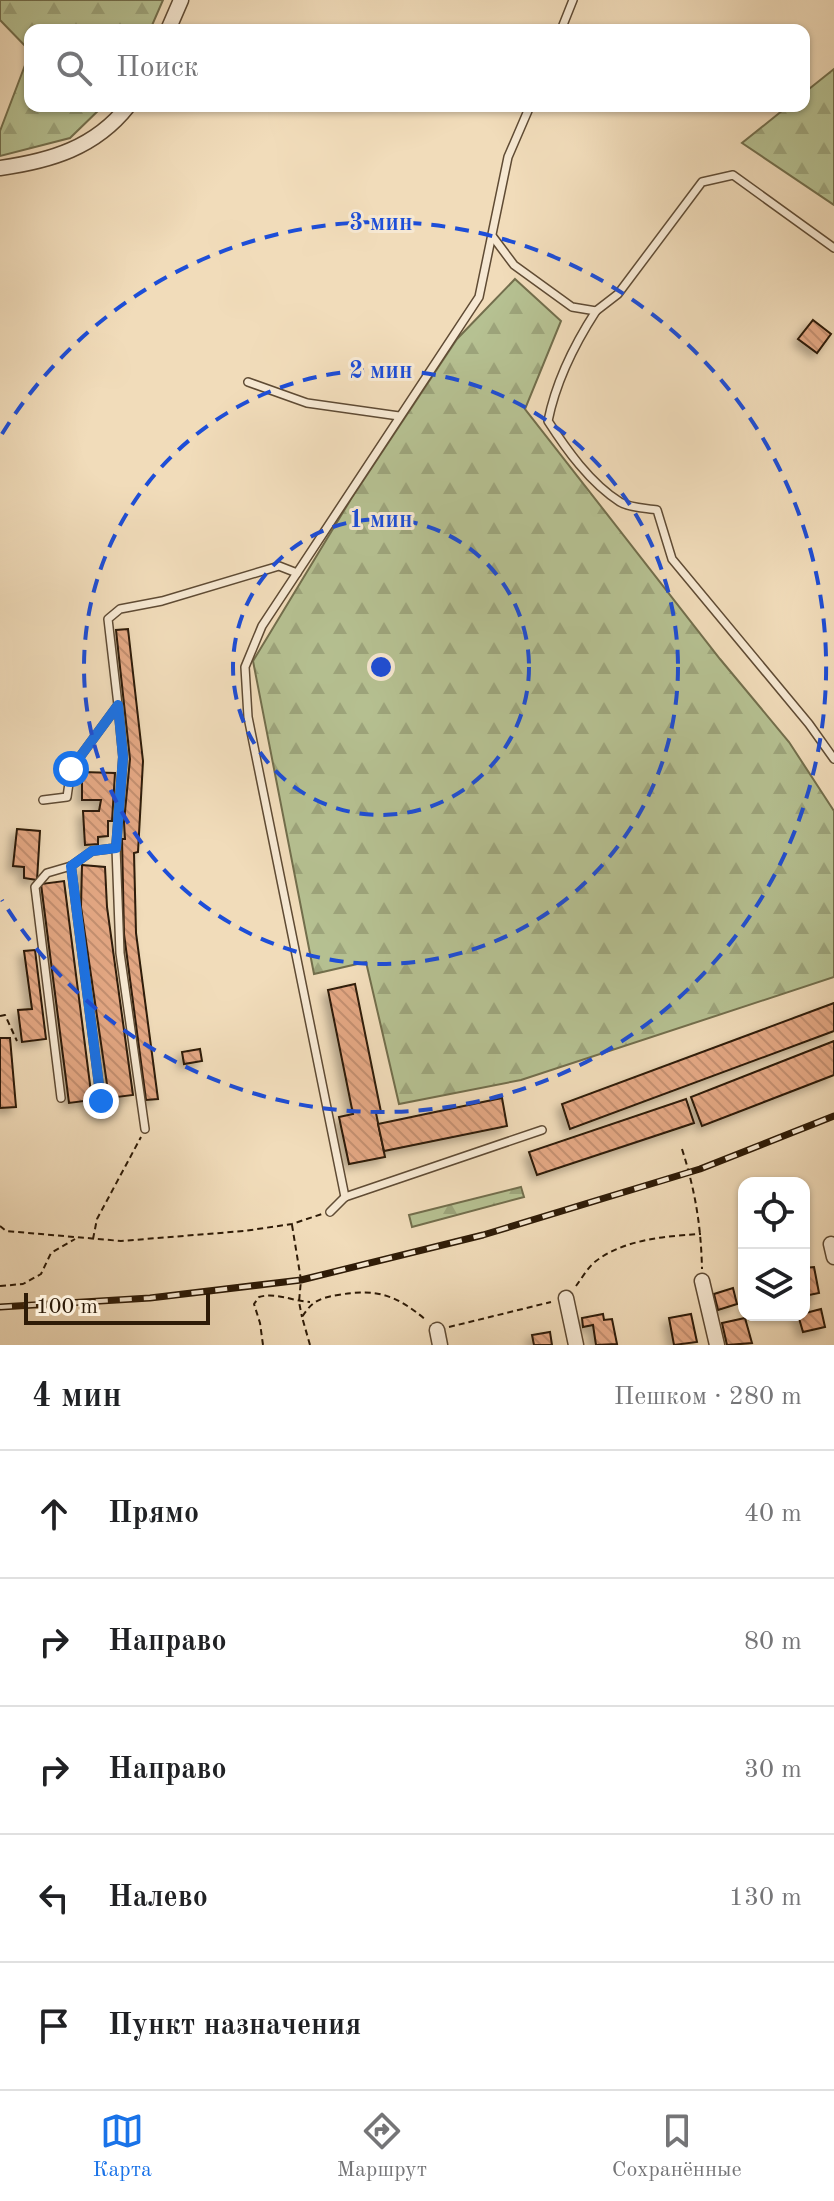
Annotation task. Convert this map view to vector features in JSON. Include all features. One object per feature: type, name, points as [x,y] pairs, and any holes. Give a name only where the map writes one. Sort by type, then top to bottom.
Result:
[{"type":"street","points":[[171,24],[181,0]]},
{"type":"street","points":[[0,168],[55,158],[76,149],[118,120],[124,112]]},
{"type":"street","points":[[702,1281],[717,1345]]},
{"type":"street","points":[[566,1298],[576,1345]]},
{"type":"lane","points":[[563,24],[573,0]]},
{"type":"lane","points":[[345,1197],[248,717],[245,667],[262,626],[479,297],[508,157],[527,112]]},
{"type":"lane","points":[[834,248],[733,175],[702,182],[618,294],[596,311],[577,340],[553,396],[548,421],[594,480],[622,503],[657,510],[672,559],[809,724],[834,759]]},
{"type":"lane","points":[[493,237],[514,265],[572,307],[596,311]]},
{"type":"lane","points":[[248,382],[307,403],[399,416]]},
{"type":"lane","points":[[145,1129],[120,953],[116,848],[123,757],[108,619],[120,609],[162,601],[279,566],[297,573]]},
{"type":"lane","points":[[43,800],[67,797],[71,769],[118,705]]},
{"type":"lane","points":[[61,1098],[35,887],[47,873],[71,866],[92,851],[116,848]]},
{"type":"lane","points":[[71,866],[101,1101]]},
{"type":"lane","points":[[330,1212],[345,1197],[542,1130]]},
{"type":"path","points":[[0,1016],[5,1015],[17,1041]]},
{"type":"path","points":[[93,1240],[97,1219],[145,1129]]},
{"type":"path","points":[[682,1149],[696,1192],[702,1281]]},
{"type":"path","points":[[0,1226],[6,1231],[121,1241],[244,1231],[292,1224],[330,1212]]},
{"type":"path","points":[[292,1224],[301,1280],[299,1302],[310,1345]]},
{"type":"path","points":[[263,1345],[254,1304],[259,1297],[277,1295],[299,1302],[312,1302],[367,1291],[385,1294],[411,1308],[439,1337],[566,1298],[595,1262],[621,1247],[666,1236],[701,1234]]},
{"type":"path","points":[[0,1286],[23,1284],[41,1274],[51,1253],[76,1238]]},
{"type":"path","points":[[302,1317],[312,1302]]},
{"type":"green space","points":[[0,0],[163,0],[153,24],[24,24],[24,45],[0,20]]},
{"type":"green space","points":[[24,68],[24,112],[97,112],[70,138],[0,156],[0,131]]},
{"type":"green space","points":[[834,69],[834,205],[742,143],[781,112],[810,112],[810,88]]},
{"type":"green space","points":[[515,279],[561,321],[525,409],[720,659],[789,742],[834,811],[834,977],[521,1080],[399,1104],[366,962],[314,974],[253,661],[351,499],[457,339]]},
{"type":"green space","points":[[521,1187],[524,1197],[412,1227],[409,1215]]},
{"type":"building","points":[[813,320],[831,334],[817,353],[798,339]]},
{"type":"building","points":[[128,629],[143,761],[138,852],[134,853],[136,933],[158,1099],[146,1100],[124,934],[122,839],[125,839],[130,759],[116,630]]},
{"type":"building","points":[[82,772],[115,773],[112,821],[108,821],[108,836],[98,837],[98,844],[85,845],[83,811],[99,811],[101,800],[82,800]]},
{"type":"building","points":[[17,829],[40,831],[37,880],[24,878],[24,867],[13,866]]},
{"type":"building","points":[[82,865],[105,867],[107,907],[133,1095],[109,1098],[81,907]]},
{"type":"building","points":[[64,881],[92,1100],[69,1103],[41,884]]},
{"type":"building","points":[[35,950],[46,1039],[22,1042],[18,1010],[32,1009],[24,951]]},
{"type":"building","points":[[355,984],[381,1112],[376,1113],[385,1157],[349,1164],[339,1117],[353,1114],[328,990]]},
{"type":"building","points":[[834,1003],[834,1031],[570,1129],[562,1104]]},
{"type":"building","points":[[0,1038],[10,1038],[16,1107],[0,1108]]},
{"type":"building","points":[[834,1041],[834,1075],[702,1126],[691,1097]]},
{"type":"building","points":[[200,1049],[202,1061],[184,1064],[182,1052]]},
{"type":"building","points":[[502,1098],[507,1126],[384,1151],[378,1124]]},
{"type":"building","points":[[686,1099],[694,1123],[537,1175],[529,1152]]},
{"type":"building","points":[[810,1267],[814,1267],[819,1293],[810,1295]]},
{"type":"building","points":[[733,1288],[737,1304],[718,1310],[714,1294]]},
{"type":"building","points":[[821,1309],[825,1327],[803,1332],[800,1321],[810,1321],[810,1312]]},
{"type":"building","points":[[603,1314],[604,1320],[612,1319],[617,1344],[596,1345],[593,1325],[583,1327],[582,1318]]},
{"type":"building","points":[[691,1314],[697,1342],[674,1345],[669,1318]]},
{"type":"building","points":[[746,1321],[752,1343],[727,1345],[722,1323]]},
{"type":"building","points":[[550,1332],[552,1345],[534,1345],[532,1335]]},
{"type":"railway","points":[[0,1307],[150,1298],[301,1280],[483,1235],[700,1169],[834,1116]]},
{"type":"route","points":[[71,769],[118,705],[123,757],[116,848],[92,851],[71,866],[101,1101]]}]
